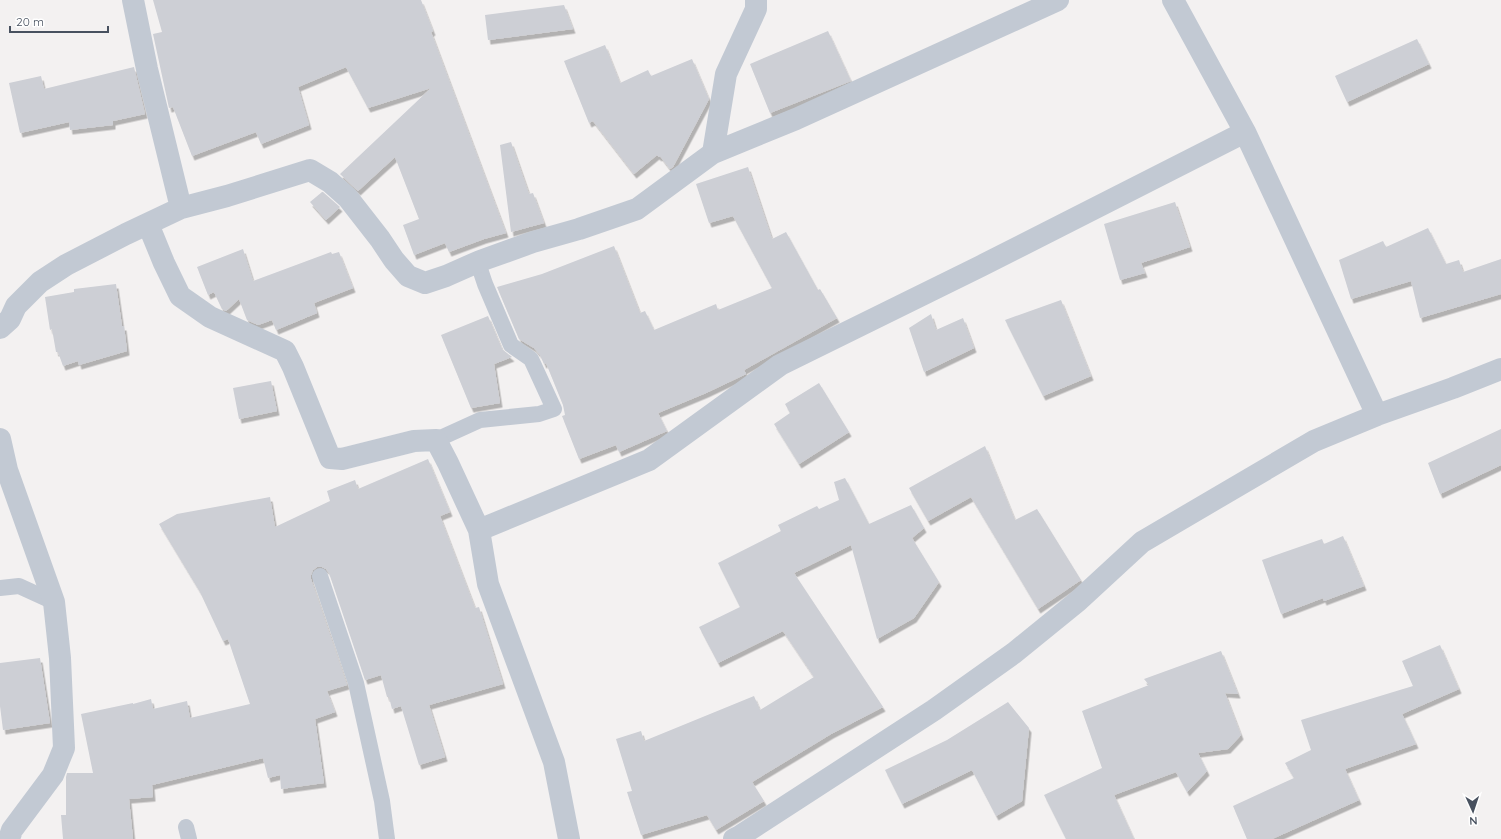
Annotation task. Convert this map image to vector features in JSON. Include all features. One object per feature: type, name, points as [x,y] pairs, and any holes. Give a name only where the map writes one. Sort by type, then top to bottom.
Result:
[{"type":"street","points":[[134,0],[147,69],[181,208]]},
{"type":"street","points":[[713,153],[726,74],[756,9],[756,0]]},
{"type":"street","points":[[0,328],[10,319],[16,306],[40,282],[66,265],[181,208],[227,196],[310,170],[330,182],[348,198],[380,239],[394,260],[408,276],[425,283],[533,242],[579,229],[637,209],[713,153],[796,119],[1058,0]]},
{"type":"street","points":[[1173,0],[1245,132],[1377,415]]},
{"type":"street","points":[[479,530],[649,460],[780,365],[981,266],[1245,132]]},
{"type":"street","points":[[148,224],[164,263],[180,296],[210,317],[285,352],[293,367],[330,458],[342,459],[414,441],[436,440],[479,530],[488,584],[554,762],[570,839]]},
{"type":"street","points":[[734,839],[934,710],[1007,657],[1078,601],[1142,542],[1314,441],[1377,415],[1501,369]]},
{"type":"street","points":[[0,439],[7,470],[54,602],[60,658],[64,748],[53,775],[12,830],[9,839]]},
{"type":"lane","points":[[436,440],[480,420],[539,414],[554,409],[531,359],[511,344],[485,284],[478,262]]},
{"type":"lane","points":[[320,576],[356,683],[382,801],[387,839]]},
{"type":"lane","points":[[0,588],[19,586],[54,602]]},
{"type":"building","points":[[153,0],[421,0],[433,31],[431,32],[506,233],[484,239],[449,252],[445,243],[414,255],[403,225],[419,219],[395,157],[358,191],[340,174],[431,88],[368,108],[346,67],[298,87],[309,125],[261,144],[256,132],[192,156],[173,107],[169,108],[153,34],[162,32]]},
{"type":"building","points":[[564,5],[573,29],[488,40],[485,15]]},
{"type":"building","points":[[828,31],[851,81],[770,113],[750,64]]},
{"type":"building","points":[[1417,39],[1429,64],[1347,102],[1335,76]]},
{"type":"building","points":[[605,45],[620,83],[648,70],[651,76],[692,59],[709,99],[673,167],[670,169],[660,156],[659,157],[657,155],[634,174],[593,121],[589,123],[564,61]]},
{"type":"building","points":[[134,67],[145,114],[113,121],[113,125],[70,130],[69,122],[20,133],[9,83],[41,76],[44,89]]},
{"type":"building","points":[[511,142],[529,194],[533,193],[544,223],[511,232],[500,145]]},
{"type":"building","points":[[748,167],[772,239],[786,232],[818,290],[820,289],[837,318],[744,370],[746,374],[658,413],[667,431],[619,452],[616,445],[579,459],[562,416],[565,415],[563,405],[546,363],[544,364],[540,355],[534,348],[519,339],[497,287],[542,274],[614,246],[640,313],[645,311],[654,330],[716,304],[718,310],[772,288],[733,216],[709,223],[696,184]]},
{"type":"building","points":[[323,192],[340,207],[326,220],[310,202]]},
{"type":"building","points":[[1175,202],[1190,247],[1141,263],[1145,273],[1120,280],[1104,224]]},
{"type":"building","points":[[1428,228],[1446,264],[1459,260],[1463,272],[1501,259],[1501,294],[1420,318],[1411,281],[1351,299],[1339,260],[1383,241],[1386,247]]},
{"type":"building","points":[[243,249],[253,281],[331,252],[332,254],[339,252],[353,288],[314,303],[317,313],[276,330],[272,320],[258,325],[247,320],[239,299],[226,311],[222,309],[214,292],[208,295],[197,267]]},
{"type":"building","points":[[116,284],[127,351],[79,365],[78,361],[63,366],[58,352],[56,352],[52,329],[50,330],[45,297],[74,292],[74,289]]},
{"type":"building","points":[[1061,300],[1091,376],[1043,396],[1005,320]]},
{"type":"building","points":[[931,314],[936,330],[963,318],[974,348],[924,372],[909,328]]},
{"type":"building","points":[[488,316],[502,349],[512,357],[494,364],[500,403],[471,408],[441,335]]},
{"type":"building","points":[[271,381],[277,411],[239,419],[233,388]]},
{"type":"building","points":[[819,383],[849,432],[799,464],[774,424],[790,413],[785,404]]},
{"type":"building","points":[[1501,429],[1501,465],[1440,494],[1428,463]]},
{"type":"building","points":[[985,446],[1015,520],[1037,509],[1081,580],[1038,609],[971,497],[928,521],[909,488]]},
{"type":"building","points":[[428,459],[450,512],[440,516],[475,608],[479,607],[503,684],[429,705],[445,757],[419,765],[401,706],[392,709],[381,675],[365,680],[329,573],[322,567],[317,567],[313,570],[311,579],[347,685],[327,691],[335,712],[315,719],[324,783],[281,789],[280,775],[268,778],[263,758],[152,785],[153,797],[129,799],[133,839],[63,839],[61,815],[66,815],[67,773],[93,773],[81,714],[151,699],[153,709],[187,701],[190,718],[250,704],[228,639],[223,641],[200,592],[159,524],[177,514],[270,497],[275,527],[330,501],[327,491],[355,480],[358,489]]},
{"type":"building","points":[[845,478],[869,524],[911,505],[924,528],[912,538],[939,582],[914,618],[877,639],[851,545],[794,573],[883,707],[831,734],[752,782],[764,801],[716,830],[707,815],[641,835],[627,792],[632,791],[616,739],[641,731],[644,741],[754,696],[760,710],[814,677],[783,631],[718,663],[699,627],[740,607],[718,563],[781,531],[778,525],[817,506],[819,509],[839,500],[834,482]]},
{"type":"building","points":[[1343,536],[1364,586],[1324,601],[1323,598],[1281,614],[1262,560],[1322,539],[1324,544]]},
{"type":"building","points":[[1440,645],[1459,689],[1402,714],[1416,744],[1345,769],[1359,800],[1272,839],[1247,839],[1233,806],[1294,778],[1285,763],[1311,750],[1301,720],[1413,686],[1402,661]]},
{"type":"building","points":[[1221,651],[1238,694],[1225,693],[1241,735],[1228,749],[1198,753],[1207,771],[1187,792],[1176,772],[1114,795],[1134,839],[1066,839],[1044,795],[1102,768],[1082,711],[1149,685],[1144,679]]},
{"type":"building","points":[[40,658],[50,723],[3,730],[0,706],[0,663]]},
{"type":"building","points":[[1008,702],[1029,728],[1022,801],[996,816],[972,770],[902,804],[885,770],[947,740]]}]
